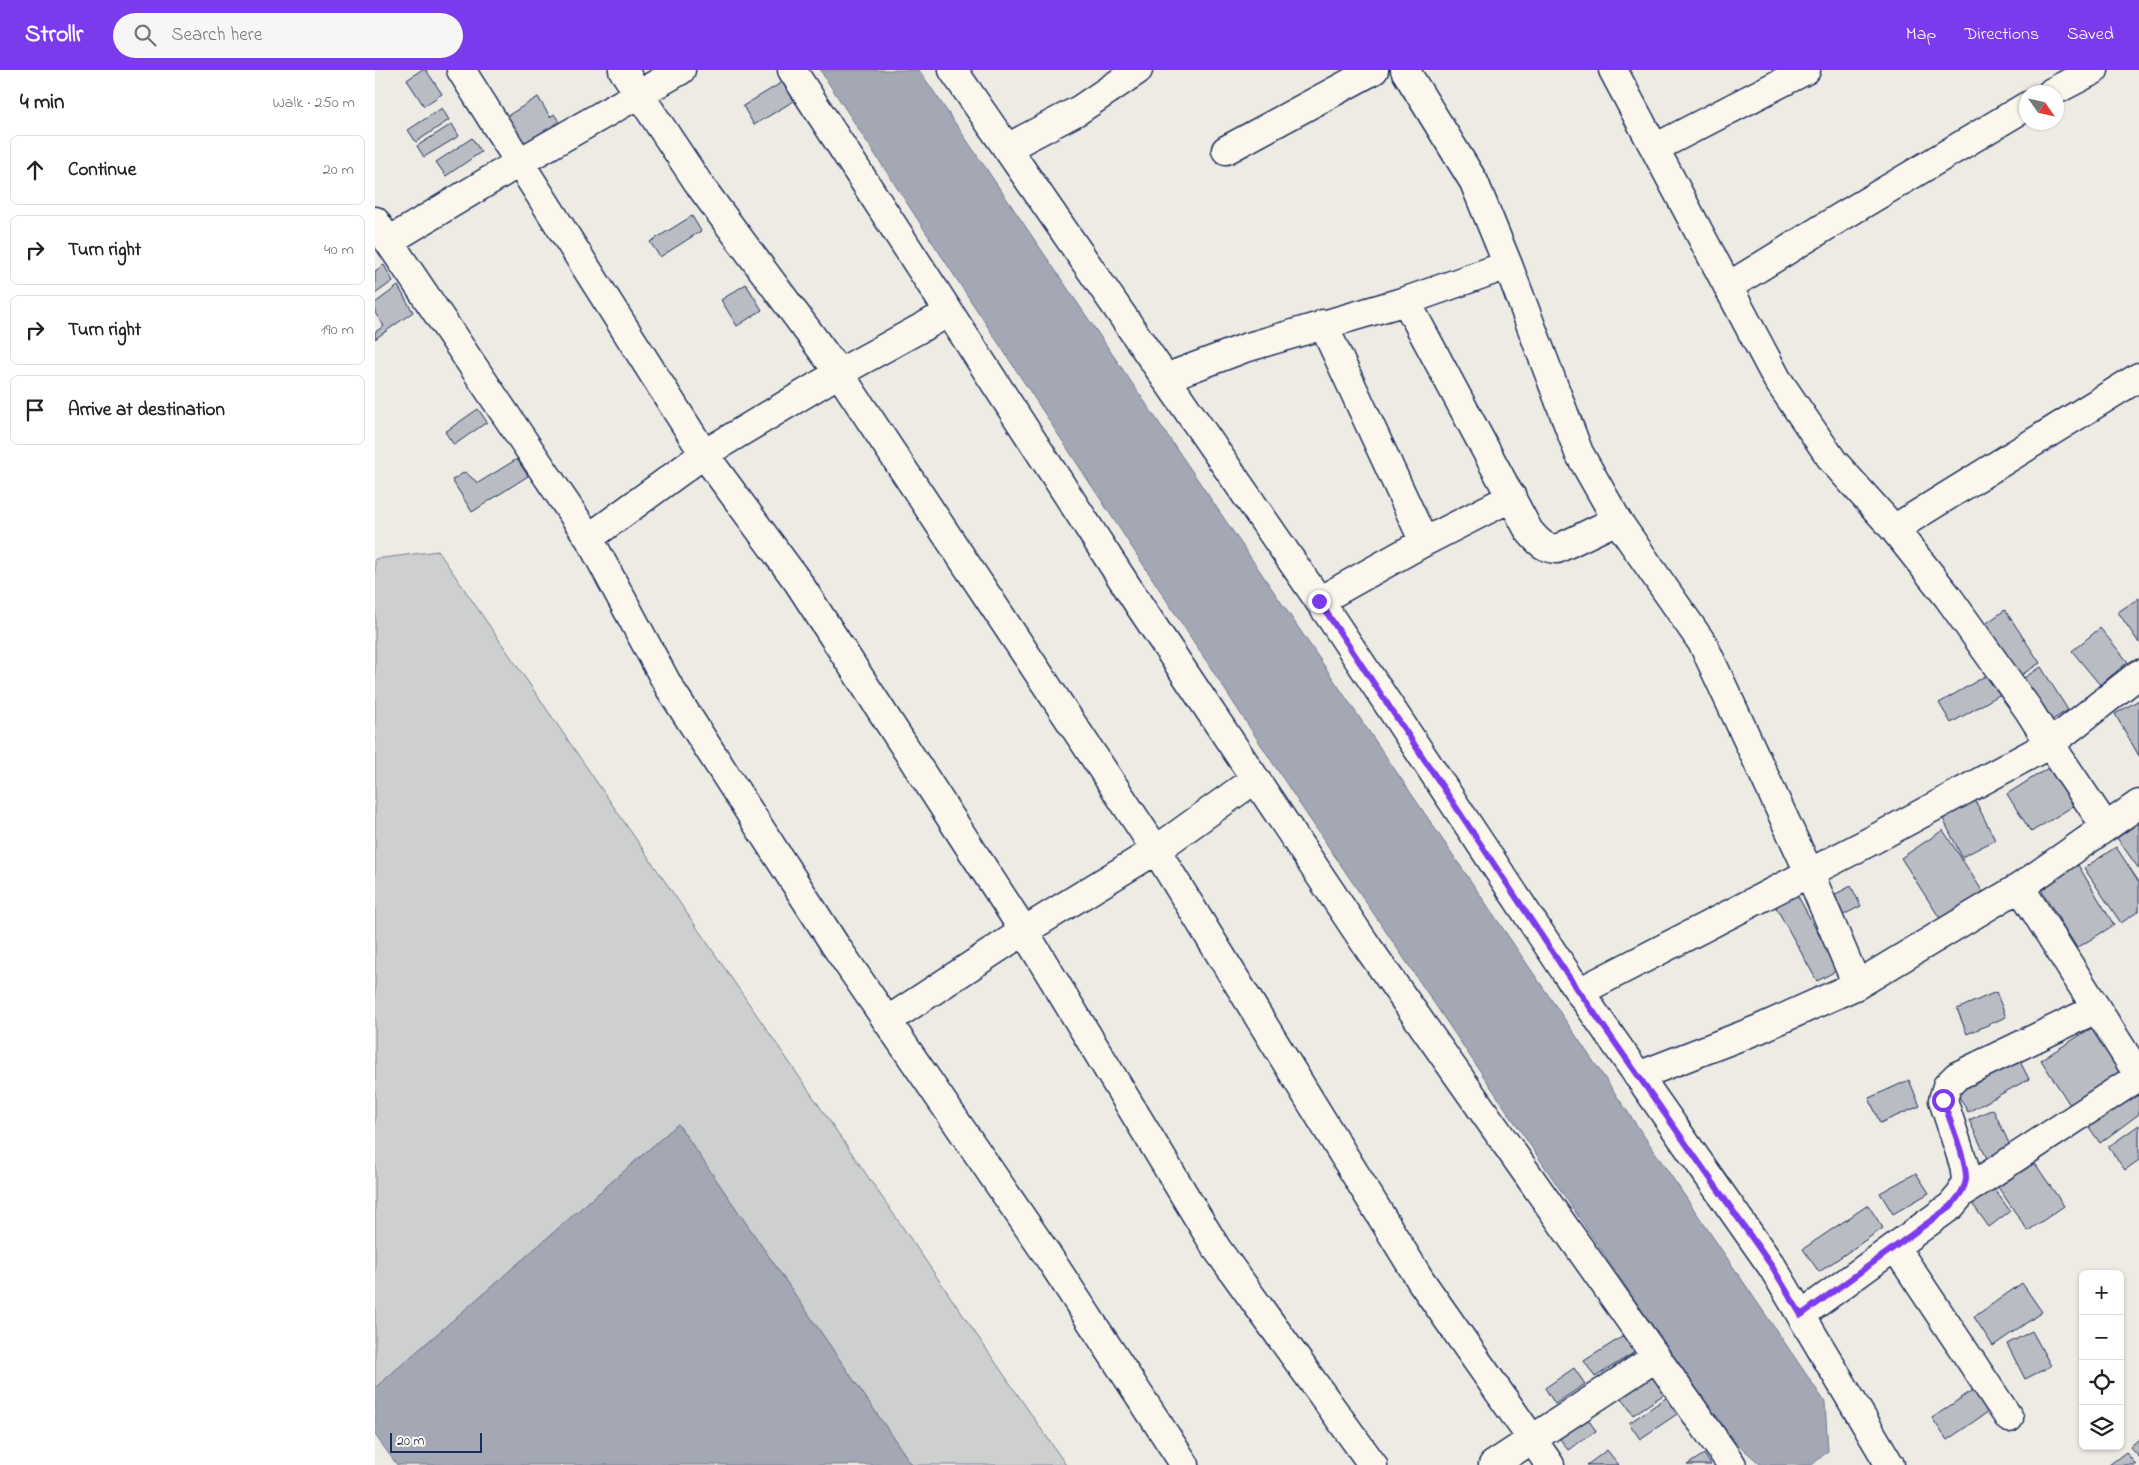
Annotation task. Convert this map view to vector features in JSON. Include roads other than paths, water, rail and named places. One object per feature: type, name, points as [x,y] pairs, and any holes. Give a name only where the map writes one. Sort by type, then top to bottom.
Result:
[{"type":"street","points":[[461,70],[704,454],[798,582],[1024,931],[1217,1249],[1373,1465]]},
{"type":"street","points":[[623,70],[701,187],[839,372],[1156,850],[1421,1281],[1551,1465]]},
{"type":"street","points":[[681,70],[519,162],[382,231],[589,538],[669,687],[835,945],[1046,1253],[1185,1465]]},
{"type":"street","points":[[792,70],[948,313],[1255,779],[1369,948],[1655,1358],[1732,1465]]},
{"type":"street","points":[[953,70],[1319,601],[1579,992],[1773,1268],[1890,1465]]},
{"type":"street","points":[[1007,148],[1079,110],[1138,70]]},
{"type":"street","points":[[1226,150],[1374,70]]},
{"type":"street","points":[[1405,70],[1473,182],[1508,265],[1579,453],[1617,520],[1703,644],[1809,872],[1857,985]]},
{"type":"street","points":[[1613,70],[1729,286],[1777,380],[1833,461],[1894,529],[1992,656],[2105,826]]},
{"type":"street","points":[[1655,148],[1806,70]]},
{"type":"street","points":[[2064,86],[2094,70]]},
{"type":"street","points":[[1729,286],[2019,111]]},
{"type":"street","points":[[1165,378],[1245,348],[1406,301],[1508,265]]},
{"type":"street","points":[[1406,301],[1529,531],[1546,548],[1557,549],[1617,520]]},
{"type":"street","points":[[589,538],[704,454],[839,372],[948,313]]},
{"type":"street","points":[[1323,324],[1425,542]]},
{"type":"street","points":[[1894,529],[2139,376]]},
{"type":"street","points":[[1319,601],[1425,542],[1512,498]]},
{"type":"street","points":[[1579,992],[1869,842],[2049,744],[2139,674]]},
{"type":"street","points":[[887,1021],[1024,931],[1156,850],[1255,779]]},
{"type":"street","points":[[1638,1076],[1759,1029],[1857,985],[2020,887],[2139,804]]},
{"type":"street","points":[[1801,1315],[1951,1206],[1962,1193],[2139,1077],[2020,887]]},
{"type":"street","points":[[1962,1193],[1966,1179],[1964,1165],[1943,1100],[1947,1086],[1957,1076],[2096,1008]]},
{"type":"street","points":[[1895,1247],[2009,1418]]},
{"type":"street","points":[[1493,1465],[1655,1358]]}]
